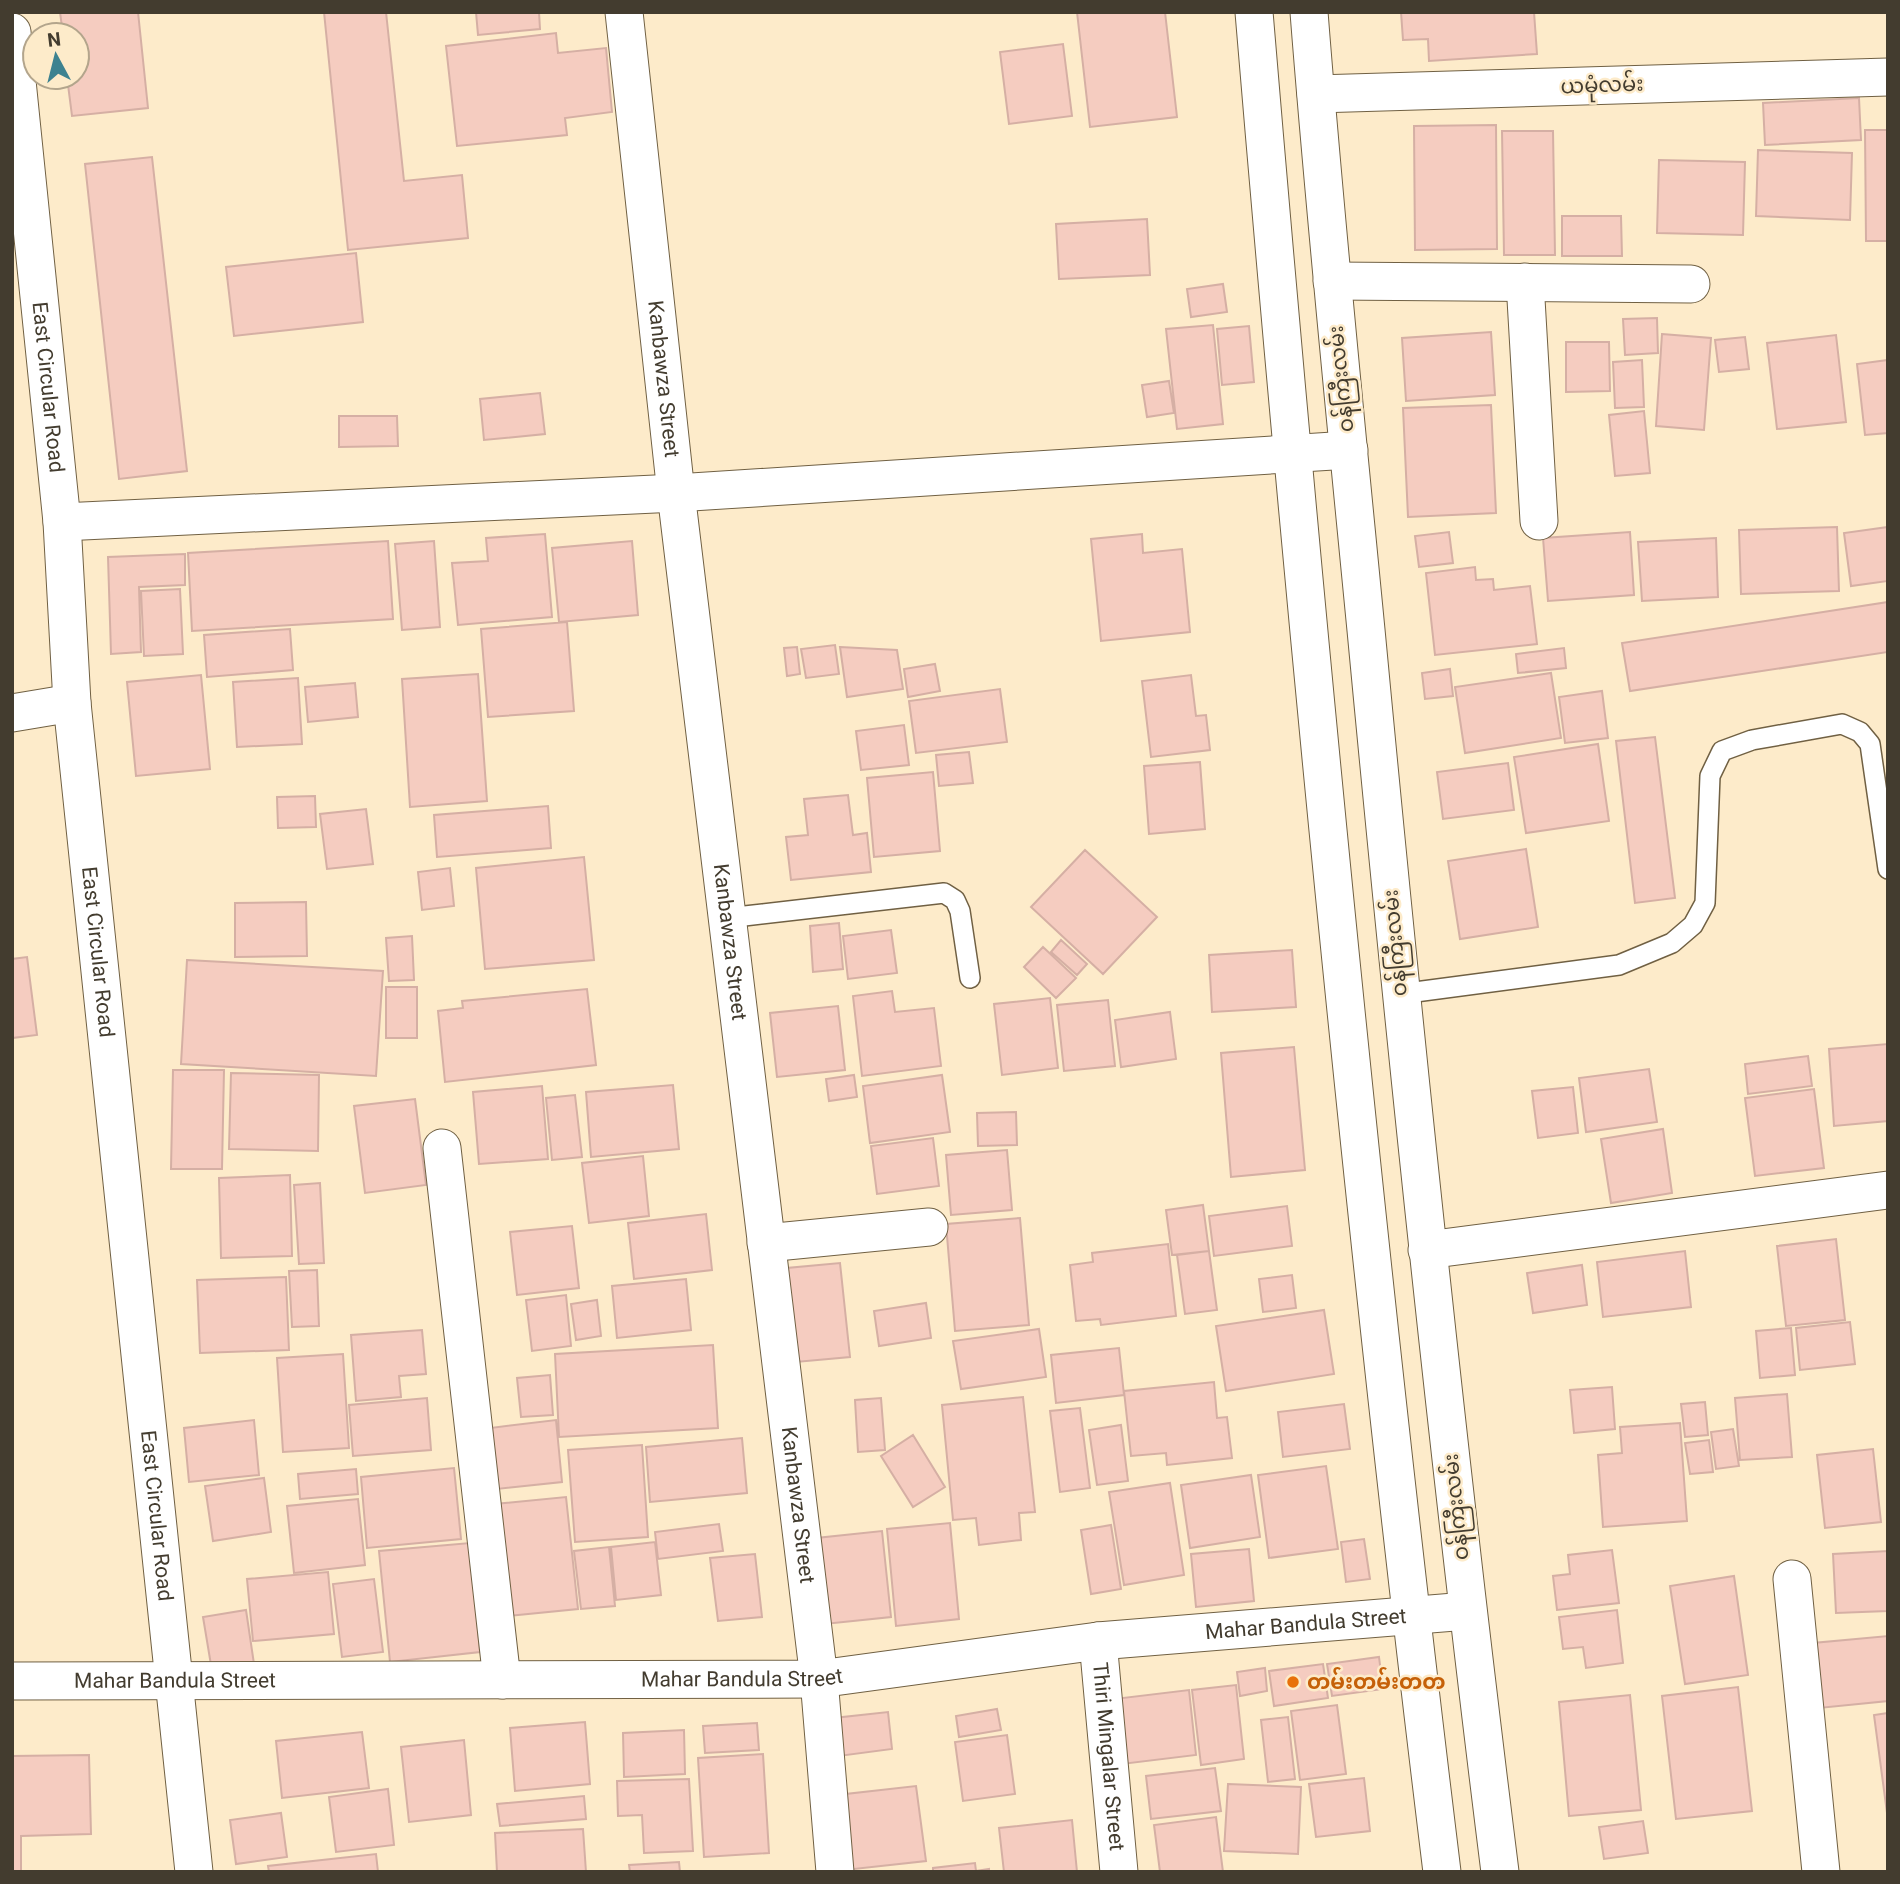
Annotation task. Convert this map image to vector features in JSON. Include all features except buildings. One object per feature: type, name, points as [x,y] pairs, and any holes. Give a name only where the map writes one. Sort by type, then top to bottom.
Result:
[{"type":"street","name":"Kanbawza Street","points":[[624,12],[676,494],[819,1679],[835,1872]]},
{"type":"street","points":[[1254,12],[1342,986],[1410,1615],[1442,1872]]},
{"type":"street","name":"ဝန်ကြီးလမ်း","points":[[1309,12],[1400,993],[1467,1611],[1500,1872]]},
{"type":"street","name":"East Circular Road","points":[[12,32],[62,523],[72,703],[194,1872]]},
{"type":"street","name":"ယမုံလမ်း","points":[[1316,94],[1888,77]]},
{"type":"street","points":[[1332,281],[1691,284]]},
{"type":"street","points":[[1525,282],[1539,521]]},
{"type":"street","points":[[62,523],[676,494],[1349,450]]},
{"type":"street","points":[[12,713],[72,703]]},
{"type":"street","points":[[442,1148],[502,1680]]},
{"type":"street","points":[[1427,1250],[1888,1190]]},
{"type":"street","points":[[766,1243],[929,1227]]},
{"type":"street","points":[[1792,1579],[1821,1872]]},
{"type":"street","name":"Mahar Bandula Street","points":[[12,1681],[819,1679],[1098,1641],[1467,1611]]},
{"type":"street","name":"Thiri Mingalar Street","points":[[1098,1641],[1119,1872]]},
{"type":"lane","points":[[1400,993],[1619,965],[1672,943],[1693,925],[1705,903],[1710,776],[1722,751],[1752,740],[1842,724],[1860,732],[1870,744],[1888,869]]},
{"type":"lane","points":[[727,918],[944,893],[955,900],[960,911],[970,978]]},
{"type":"place","name":"တမ်းတမ်းတတ","points":[[1293,1682]]}]
